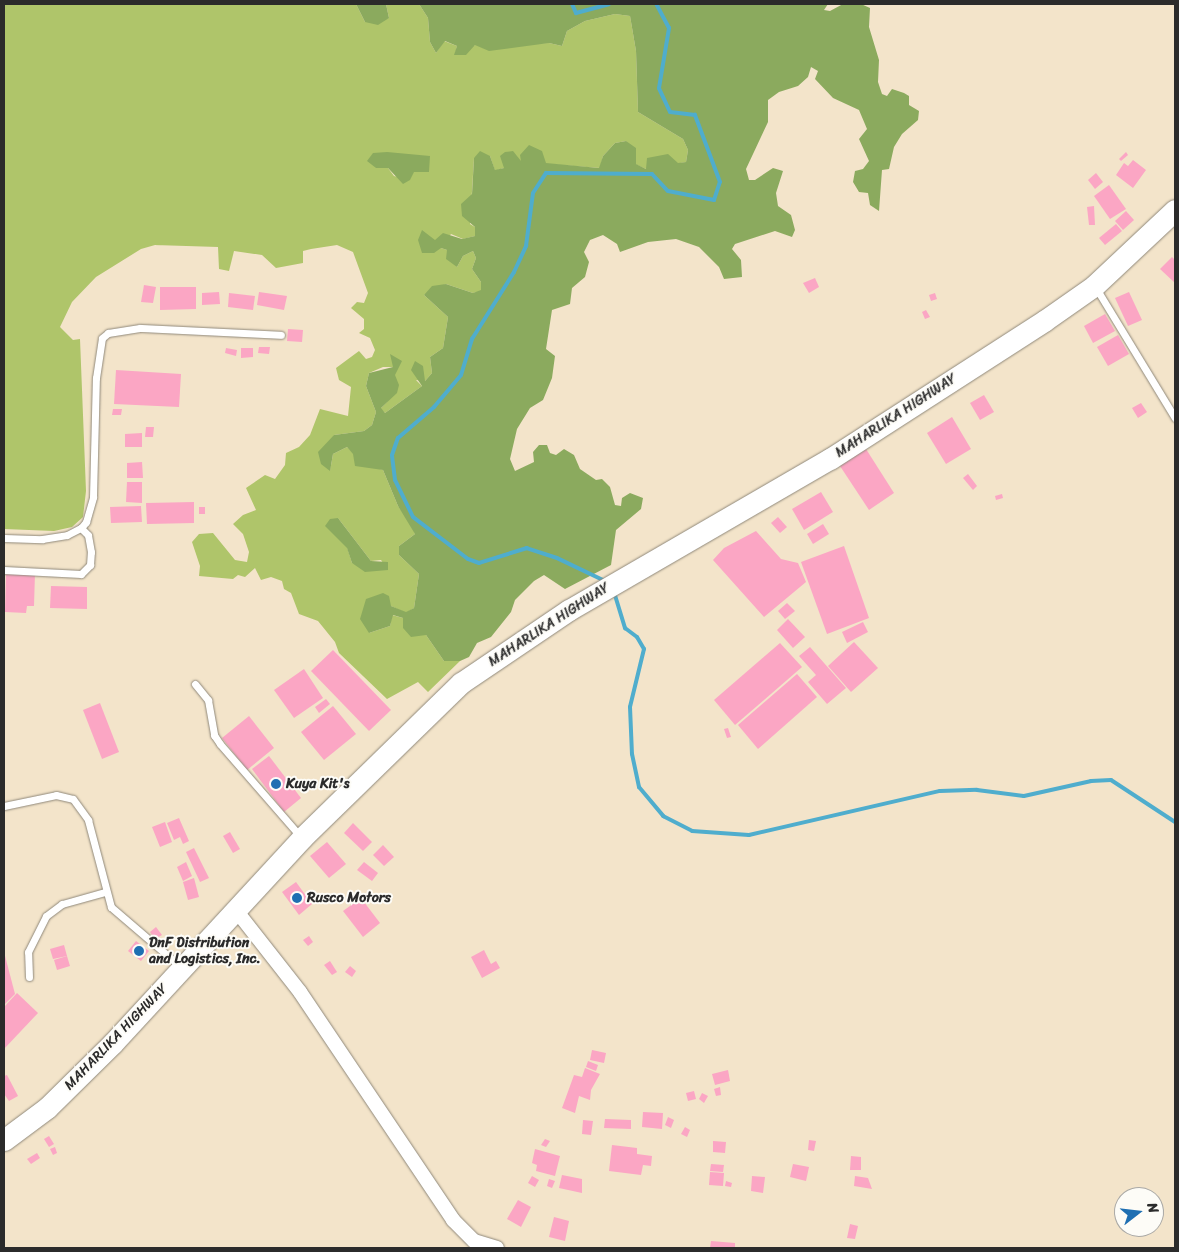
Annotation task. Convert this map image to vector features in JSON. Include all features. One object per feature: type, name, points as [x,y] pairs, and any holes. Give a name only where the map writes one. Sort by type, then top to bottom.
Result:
[{"type":"main road","name":"MAHARLIKA HIGHWAY","points":[[4,1140],[47,1108],[113,1043],[302,838],[461,683],[569,610],[830,459],[1094,286],[1175,210]]},
{"type":"street","points":[[235,909],[300,992],[453,1220],[474,1241],[497,1248]]},
{"type":"lane","points":[[1094,286],[1175,418]]},
{"type":"lane","points":[[4,538],[42,539],[67,535],[81,528],[90,513],[96,378],[102,338],[108,333],[140,328],[281,336]]},
{"type":"lane","points":[[4,570],[81,574],[90,564],[91,552],[88,535],[81,528]]},
{"type":"lane","points":[[195,684],[208,700],[214,735],[220,744],[302,838]]},
{"type":"lane","points":[[4,806],[56,795],[73,799],[88,820],[105,892],[111,907],[181,968]]},
{"type":"lane","points":[[29,977],[28,952],[46,916],[62,904],[105,892]]},
{"type":"green space","points":[[4,4],[356,4],[365,22],[389,18],[386,4],[419,4],[428,18],[430,42],[436,53],[444,41],[457,46],[455,55],[475,45],[549,43],[562,46],[567,31],[585,21],[615,14],[630,16],[636,51],[638,112],[683,139],[688,150],[686,162],[646,169],[635,164],[626,141],[615,143],[603,156],[600,168],[521,162],[495,171],[490,156],[474,158],[470,224],[475,227],[475,236],[463,239],[451,234],[441,248],[447,250],[457,267],[463,256],[473,251],[476,258],[472,269],[481,282],[482,291],[473,293],[446,284],[424,295],[448,317],[443,348],[430,357],[432,373],[425,381],[416,380],[422,386],[385,413],[380,409],[387,402],[395,375],[393,367],[383,367],[369,373],[366,386],[376,412],[372,425],[364,431],[334,435],[330,471],[333,454],[347,447],[367,465],[383,470],[398,506],[413,526],[415,534],[399,546],[399,555],[419,574],[414,608],[406,613],[391,606],[369,633],[390,626],[392,615],[403,618],[426,635],[444,661],[460,661],[428,692],[418,682],[387,699],[339,653],[335,642],[318,621],[299,614],[291,593],[284,589],[282,581],[271,577],[261,580],[255,568],[245,577],[238,575],[233,579],[199,576],[200,566],[192,542],[199,534],[213,533],[235,560],[247,562],[249,552],[243,534],[233,524],[243,515],[256,510],[246,488],[265,475],[275,479],[285,465],[286,453],[299,447],[310,435],[320,409],[348,416],[351,387],[339,380],[336,368],[359,351],[366,359],[372,357],[375,350],[370,338],[359,333],[364,329],[364,319],[351,308],[357,302],[364,303],[368,293],[353,252],[337,245],[303,251],[303,263],[276,268],[262,255],[234,251],[229,271],[219,269],[218,247],[155,245],[141,249],[96,277],[72,302],[60,327],[73,340],[80,339],[86,491],[83,517],[72,527],[54,531],[4,529]],"holes":[[[373,153],[410,180],[394,176],[388,168],[376,168]],[[338,518],[371,561],[381,560],[388,570],[352,563]]]},
{"type":"green space","points":[[356,4],[386,4],[389,18],[378,25],[365,22]]},
{"type":"green space","points":[[419,4],[828,4],[824,10],[830,11],[843,4],[861,4],[870,8],[869,27],[879,60],[878,82],[882,94],[887,96],[892,89],[904,93],[909,96],[909,105],[919,111],[918,120],[902,134],[894,147],[889,169],[882,170],[879,211],[870,205],[868,193],[859,192],[853,182],[855,171],[863,169],[869,161],[859,139],[867,129],[859,110],[833,98],[815,79],[818,71],[811,67],[808,77],[798,86],[779,92],[768,100],[768,122],[746,169],[749,180],[755,180],[773,168],[783,171],[776,193],[778,206],[791,215],[795,230],[792,237],[775,231],[735,244],[732,249],[741,260],[742,277],[724,279],[719,267],[699,247],[676,239],[648,242],[620,252],[617,244],[603,235],[590,240],[584,252],[589,262],[585,277],[572,288],[570,304],[552,310],[546,349],[555,356],[552,378],[543,400],[530,408],[517,429],[510,459],[515,471],[534,462],[533,452],[539,445],[547,445],[550,453],[556,455],[564,449],[574,455],[580,469],[596,480],[602,479],[610,487],[615,505],[621,506],[622,498],[630,493],[643,498],[641,509],[616,530],[611,565],[565,589],[544,575],[534,581],[515,600],[511,612],[491,637],[477,643],[469,657],[460,661],[444,661],[426,635],[411,637],[403,628],[403,618],[393,615],[390,626],[369,633],[360,619],[366,599],[383,593],[389,596],[391,606],[406,612],[414,608],[419,574],[399,555],[399,546],[415,534],[398,506],[383,470],[355,466],[353,454],[347,447],[333,454],[330,471],[321,464],[318,452],[334,435],[364,431],[372,425],[376,412],[366,386],[369,373],[393,367],[390,354],[402,361],[395,375],[399,385],[397,393],[381,408],[385,413],[422,386],[411,370],[415,361],[423,366],[425,381],[432,373],[430,357],[443,348],[448,317],[424,295],[432,286],[446,284],[473,293],[481,290],[481,282],[472,269],[476,258],[473,251],[463,256],[457,267],[446,259],[447,250],[441,248],[434,253],[422,253],[418,240],[422,230],[435,240],[443,233],[462,239],[475,236],[475,227],[462,216],[461,204],[472,194],[474,158],[480,151],[490,156],[495,170],[504,168],[500,156],[505,152],[513,151],[521,161],[520,155],[529,145],[542,151],[546,163],[599,168],[603,156],[615,143],[626,141],[636,148],[636,164],[646,169],[647,158],[668,154],[678,163],[686,162],[688,150],[683,139],[638,112],[636,51],[630,16],[615,14],[585,21],[567,31],[562,46],[549,43],[489,51],[475,45],[466,55],[454,55],[457,46],[445,41],[436,53],[430,42],[428,18]]},
{"type":"green space","points":[[387,152],[430,156],[429,172],[414,172],[410,180],[403,184],[388,168],[376,168],[367,161],[373,153]]},
{"type":"green space","points":[[338,518],[371,561],[388,562],[388,570],[365,572],[352,563],[347,548],[325,526],[330,519]]},
{"type":"building","points":[[1126,152],[1128,155],[1121,161],[1119,159]]},
{"type":"building","points":[[1133,160],[1146,170],[1133,188],[1116,175],[1124,163],[1128,166]]},
{"type":"building","points":[[1096,173],[1103,182],[1095,189],[1088,180]]},
{"type":"building","points":[[1109,185],[1126,209],[1110,219],[1094,196]]},
{"type":"building","points":[[1094,206],[1095,225],[1089,225],[1087,207]]},
{"type":"building","points":[[1126,211],[1134,220],[1123,230],[1115,221]]},
{"type":"building","points":[[1116,224],[1122,231],[1105,245],[1099,238]]},
{"type":"building","points":[[1172,257],[1175,260],[1175,283],[1160,269]]},
{"type":"building","points":[[815,278],[819,287],[809,293],[803,283]]},
{"type":"building","points":[[144,285],[156,287],[153,303],[141,302]]},
{"type":"building","points":[[160,287],[196,287],[196,309],[160,310]]},
{"type":"building","points":[[219,292],[220,304],[202,305],[202,293]]},
{"type":"building","points":[[259,292],[287,296],[284,310],[257,305]]},
{"type":"building","points":[[1129,292],[1142,320],[1128,326],[1115,298]]},
{"type":"building","points":[[229,293],[255,296],[253,310],[228,307]]},
{"type":"building","points":[[935,293],[937,299],[931,301],[929,295]]},
{"type":"building","points":[[926,310],[930,317],[925,319],[922,312]]},
{"type":"building","points":[[1105,314],[1115,331],[1093,343],[1084,326]]},
{"type":"building","points":[[288,329],[303,330],[302,342],[287,341]]},
{"type":"building","points":[[1118,335],[1129,354],[1108,366],[1097,347]]},
{"type":"building","points":[[259,347],[270,347],[269,354],[258,353]]},
{"type":"building","points":[[226,348],[237,350],[236,356],[225,353]]},
{"type":"building","points":[[241,348],[253,348],[253,357],[241,358]]},
{"type":"building","points":[[116,370],[181,374],[179,407],[114,404]]},
{"type":"building","points":[[984,395],[994,412],[980,420],[970,403]]},
{"type":"building","points":[[1141,403],[1147,412],[1138,418],[1132,408]]},
{"type":"building","points":[[113,409],[122,409],[121,415],[112,415]]},
{"type":"building","points":[[952,417],[971,449],[946,464],[927,433]]},
{"type":"building","points":[[146,427],[154,427],[153,437],[145,437]]},
{"type":"building","points":[[142,433],[142,447],[125,447],[125,434]]},
{"type":"building","points":[[866,449],[894,493],[869,510],[840,466]]},
{"type":"building","points":[[142,462],[143,478],[127,478],[127,463]]},
{"type":"building","points":[[968,474],[977,486],[973,490],[963,478]]},
{"type":"building","points":[[127,482],[142,482],[142,503],[126,502]]},
{"type":"building","points":[[821,492],[833,512],[804,530],[792,509]]},
{"type":"building","points":[[1002,494],[1003,498],[996,500],[995,496]]},
{"type":"building","points":[[194,502],[194,523],[147,524],[146,503]]},
{"type":"building","points":[[141,506],[142,522],[111,523],[110,507]]},
{"type":"building","points":[[199,507],[205,507],[205,514],[199,514]]},
{"type":"building","points":[[778,517],[787,527],[780,533],[771,523]]},
{"type":"building","points":[[823,524],[829,534],[813,544],[807,534]]},
{"type":"building","points":[[756,531],[781,559],[798,563],[806,582],[764,617],[713,560],[724,548]]},
{"type":"building","points":[[844,546],[869,618],[827,634],[801,562]]},
{"type":"building","points":[[6,573],[35,573],[34,606],[27,606],[26,613],[5,612]]},
{"type":"building","points":[[51,586],[87,587],[87,609],[50,608]]},
{"type":"building","points":[[787,603],[795,611],[785,619],[778,611]]},
{"type":"building","points":[[788,619],[805,637],[793,648],[777,630]]},
{"type":"building","points":[[863,622],[868,632],[847,643],[842,632]]},
{"type":"building","points":[[854,642],[878,668],[851,692],[828,666]]},
{"type":"building","points":[[780,643],[802,667],[735,725],[714,700]]},
{"type":"building","points":[[810,647],[846,688],[827,704],[808,682],[816,675],[799,656]]},
{"type":"building","points":[[333,650],[391,710],[369,731],[311,671]]},
{"type":"building","points":[[304,669],[323,698],[294,718],[274,690]]},
{"type":"building","points":[[797,674],[817,697],[758,749],[738,725]]},
{"type":"building","points":[[326,699],[330,704],[319,713],[315,707]]},
{"type":"building","points":[[100,703],[119,752],[102,759],[83,710]]},
{"type":"building","points":[[333,706],[356,734],[324,760],[301,732]]},
{"type":"building","points":[[249,716],[274,748],[247,770],[222,738]]},
{"type":"building","points":[[728,728],[731,737],[727,738],[724,729]]},
{"type":"building","name":"Kuya Kit's","points":[[269,756],[301,798],[284,812],[252,769]]},
{"type":"building","points":[[179,818],[189,841],[183,844],[180,837],[174,840],[167,823]]},
{"type":"building","points":[[165,822],[172,842],[160,847],[152,827]]},
{"type":"building","points":[[353,823],[372,842],[363,851],[344,833]]},
{"type":"building","points":[[230,832],[240,849],[233,853],[223,836]]},
{"type":"building","points":[[327,842],[346,864],[329,878],[310,856]]},
{"type":"building","points":[[383,845],[394,857],[384,866],[373,855]]},
{"type":"building","points":[[194,848],[209,878],[200,882],[186,852]]},
{"type":"building","points":[[186,862],[192,876],[183,881],[177,867]]},
{"type":"building","points":[[364,862],[378,873],[372,881],[357,870]]},
{"type":"building","points":[[194,878],[199,897],[188,900],[183,882]]},
{"type":"building","name":"Rusco Motors","points":[[296,882],[312,904],[299,915],[282,892]]},
{"type":"building","points":[[361,898],[380,923],[363,937],[343,911]]},
{"type":"building","points":[[156,927],[162,935],[155,939],[150,932]]},
{"type":"building","points":[[309,936],[313,942],[308,946],[303,940]]},
{"type":"building","name":"DnF Distribution and Logistics, Inc.","points":[[136,941],[149,951],[141,961],[128,951]]},
{"type":"building","points":[[64,945],[67,956],[53,959],[50,949]]},
{"type":"building","points":[[484,950],[491,964],[496,961],[500,968],[482,978],[471,957]]},
{"type":"building","points":[[4,952],[15,994],[4,1005]]},
{"type":"building","points":[[67,956],[70,966],[57,970],[54,960]]},
{"type":"building","points":[[330,961],[337,972],[332,975],[324,965]]},
{"type":"building","points":[[350,966],[356,971],[352,977],[345,972]]},
{"type":"building","points":[[17,993],[38,1013],[4,1049],[4,1007]]},
{"type":"building","points":[[592,1050],[606,1053],[604,1063],[590,1060]]},
{"type":"building","points":[[588,1061],[598,1065],[596,1071],[586,1067]]},
{"type":"building","points":[[585,1068],[600,1074],[591,1090],[590,1100],[579,1096],[575,1113],[562,1108],[574,1075],[582,1077]]},
{"type":"building","points":[[728,1070],[730,1081],[715,1085],[712,1074]]},
{"type":"building","points":[[7,1075],[18,1096],[9,1101],[4,1094],[4,1076]]},
{"type":"building","points":[[720,1087],[721,1095],[716,1096],[714,1089]]},
{"type":"building","points":[[694,1091],[696,1099],[688,1101],[686,1093]]},
{"type":"building","points":[[702,1093],[708,1096],[704,1103],[699,1099]]},
{"type":"building","points":[[643,1112],[663,1113],[662,1129],[642,1127]]},
{"type":"building","points":[[668,1117],[674,1120],[671,1128],[665,1125]]},
{"type":"building","points":[[605,1119],[631,1120],[631,1129],[604,1128]]},
{"type":"building","points":[[583,1120],[593,1121],[591,1135],[582,1134]]},
{"type":"building","points":[[685,1127],[690,1130],[687,1137],[681,1134]]},
{"type":"building","points":[[49,1136],[54,1144],[49,1147],[44,1139]]},
{"type":"building","points":[[545,1139],[550,1141],[546,1147],[541,1145]]},
{"type":"building","points":[[809,1140],[816,1141],[814,1151],[808,1150]]},
{"type":"building","points":[[713,1141],[726,1142],[725,1153],[713,1152]]},
{"type":"building","points":[[612,1145],[637,1148],[637,1154],[652,1156],[651,1166],[643,1165],[641,1175],[609,1171]]},
{"type":"building","points":[[55,1147],[57,1153],[53,1155],[50,1149]]},
{"type":"building","points":[[535,1149],[560,1156],[555,1176],[536,1171],[537,1165],[532,1163]]},
{"type":"building","points":[[37,1153],[40,1158],[31,1164],[27,1159]]},
{"type":"building","points":[[851,1156],[861,1157],[861,1170],[850,1170]]},
{"type":"building","points":[[711,1164],[724,1165],[723,1172],[710,1171]]},
{"type":"building","points":[[793,1164],[809,1167],[806,1181],[790,1177]]},
{"type":"building","points":[[710,1172],[724,1173],[723,1186],[709,1185]]},
{"type":"building","points":[[562,1175],[582,1179],[582,1193],[559,1188]]},
{"type":"building","points":[[532,1176],[539,1180],[535,1187],[528,1183]]},
{"type":"building","points":[[752,1176],[765,1177],[763,1193],[751,1191]]},
{"type":"building","points":[[855,1176],[868,1178],[872,1189],[854,1186]]},
{"type":"building","points":[[549,1179],[555,1181],[552,1188],[547,1186]]},
{"type":"building","points":[[726,1181],[732,1183],[731,1187],[725,1186]]},
{"type":"building","points":[[518,1200],[531,1207],[521,1227],[507,1219]]},
{"type":"building","points":[[554,1217],[569,1221],[565,1241],[549,1237]]},
{"type":"building","points":[[850,1224],[858,1226],[855,1239],[847,1238]]},
{"type":"building","points":[[711,1241],[735,1243],[735,1248],[710,1248]]},
{"type":"waterway","points":[[572,4],[576,13],[609,4]]},
{"type":"waterway","points":[[605,581],[557,558],[527,548],[479,563],[468,559],[413,517],[395,480],[392,455],[398,438],[434,407],[461,375],[472,339],[514,272],[526,246],[533,193],[546,173],[652,174],[668,191],[714,200],[720,182],[695,115],[670,112],[659,88],[669,28],[656,4]]},
{"type":"waterway","points":[[614,592],[625,628],[637,637],[644,649],[630,707],[632,754],[639,787],[663,816],[692,831],[749,835],[940,791],[977,790],[1024,796],[1091,781],[1111,780],[1175,822]]},
{"type":"place","name":"Kuya Kit's","points":[[276,784]]},
{"type":"place","name":"Rusco Motors","points":[[297,898]]},
{"type":"place","name":"DnF Distribution and Logistics, Inc.","points":[[139,951]]}]
